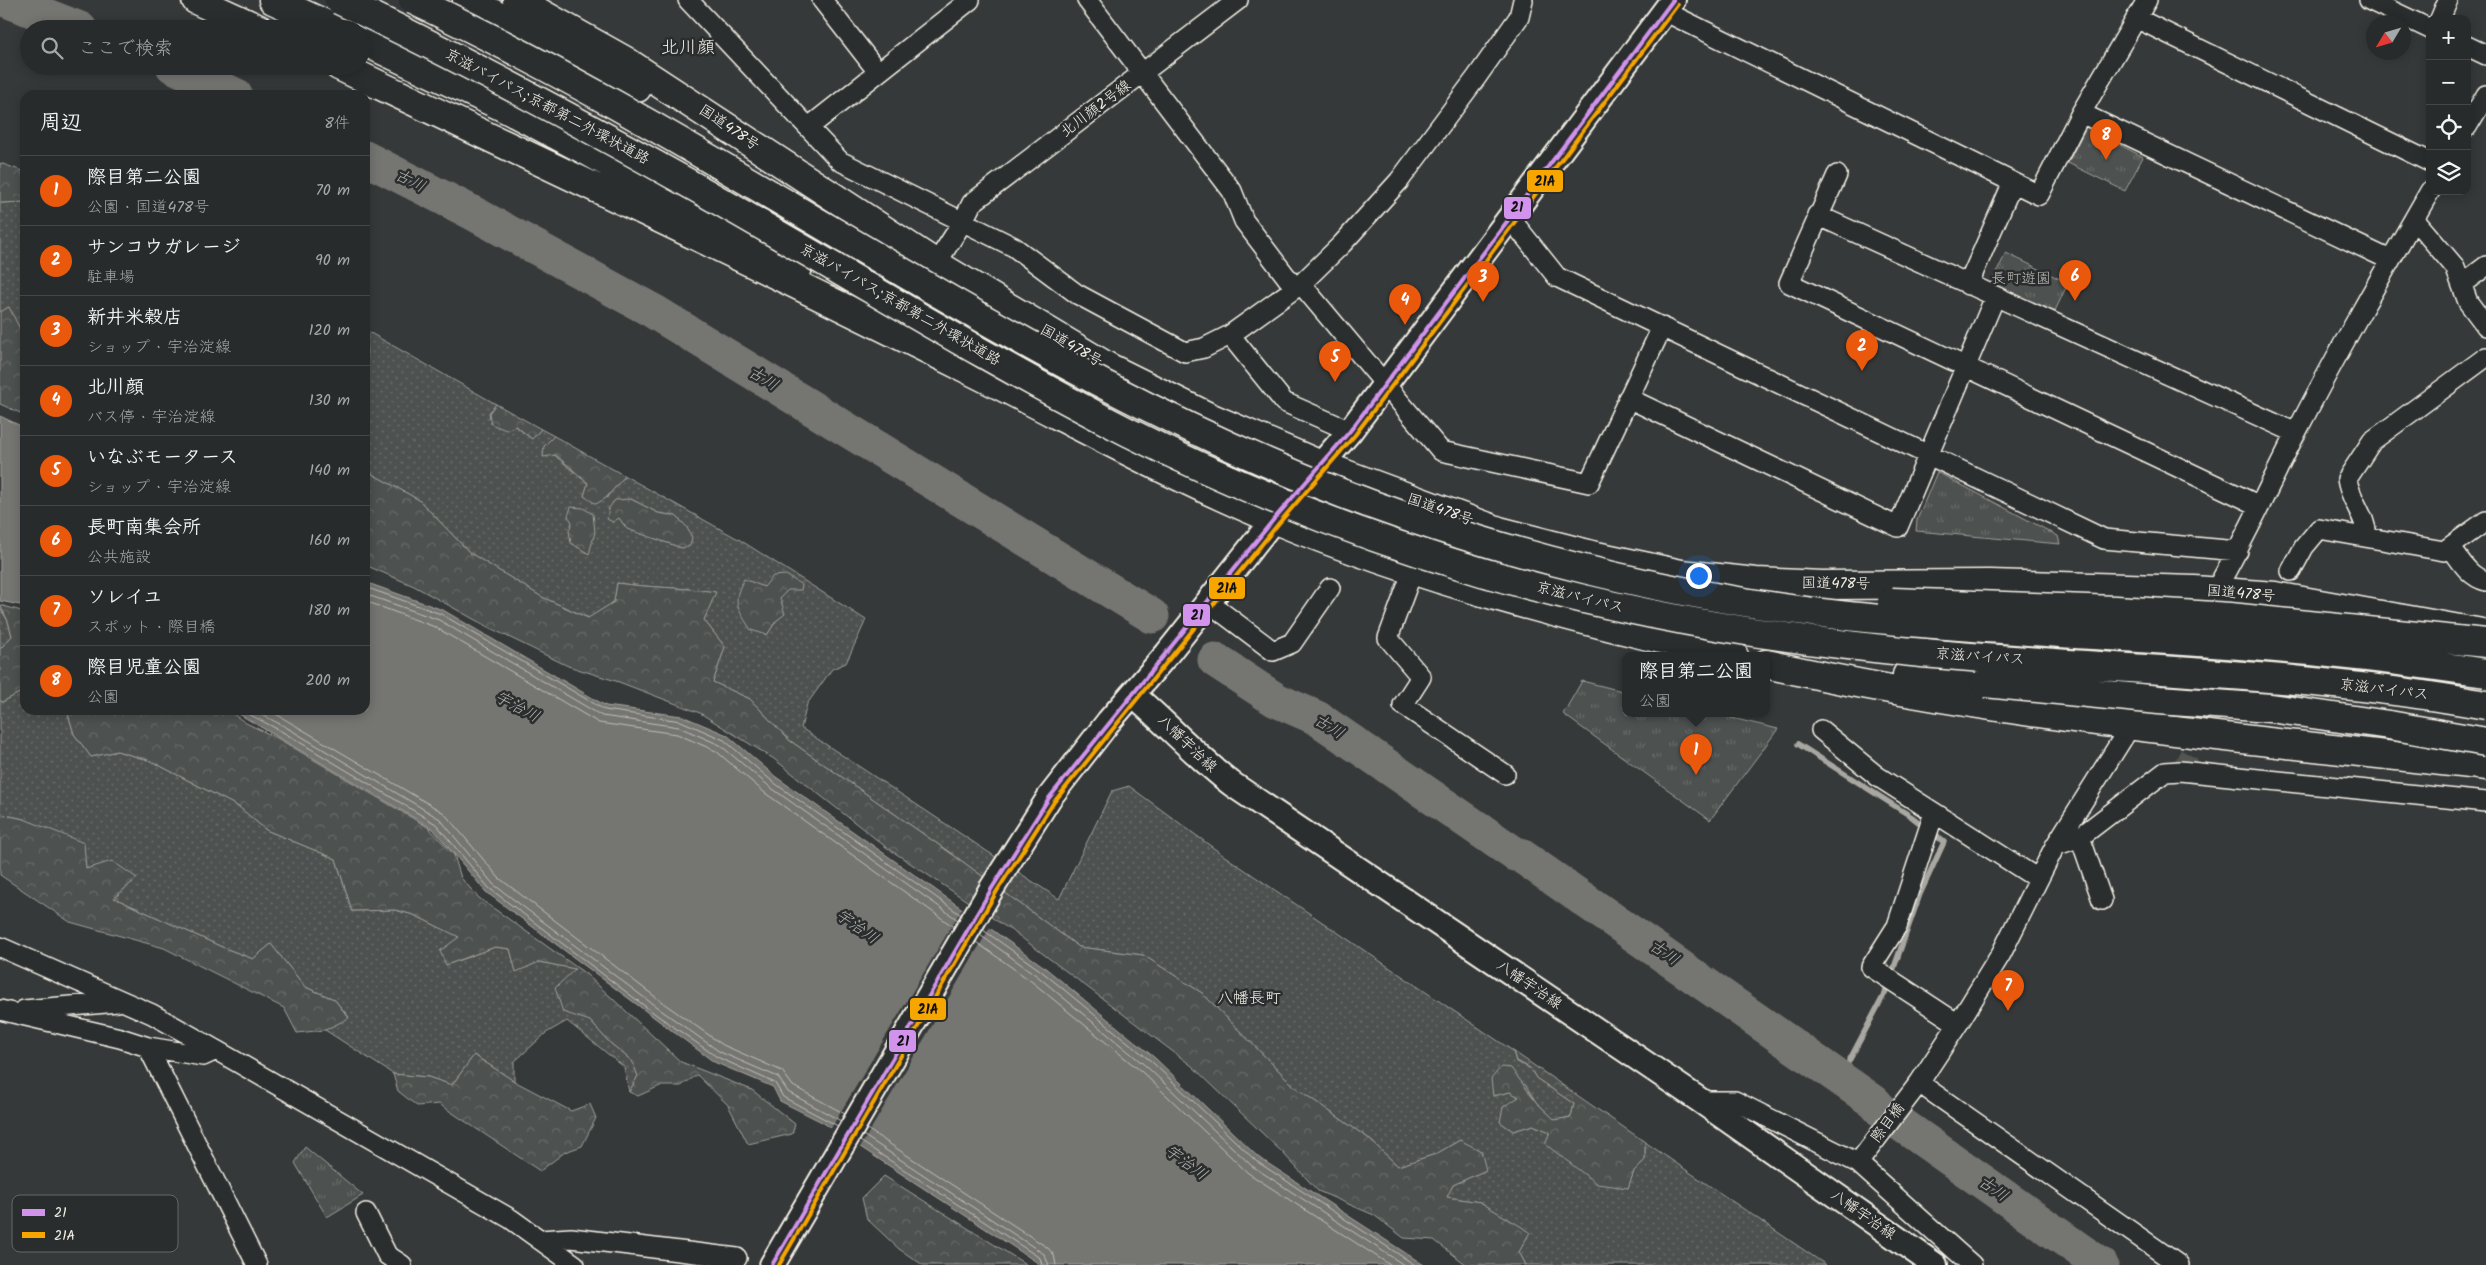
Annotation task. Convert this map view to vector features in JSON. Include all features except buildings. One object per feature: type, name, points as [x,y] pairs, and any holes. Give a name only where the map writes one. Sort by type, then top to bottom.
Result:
[{"type":"highway","points":[[196,0],[239,20]]},
{"type":"highway","points":[[273,0],[316,20]]},
{"type":"highway","name":"京滋バイパス;京都第二外環状道路","points":[[339,0],[424,40],[595,132],[1035,382],[1132,434],[1217,474],[1312,514],[1480,571]]},
{"type":"highway","name":"京滋バイパス;京都第二外環状道路","points":[[413,0],[570,81],[968,309],[1142,404],[1231,447],[1317,484],[1407,517],[1486,542]]},
{"type":"highway","points":[[467,0],[616,77],[828,194]]},
{"type":"highway","name":"国道478号","points":[[517,0],[624,60],[936,264],[1108,367],[1207,416],[1321,466],[1498,530],[1596,556],[1681,574],[1756,582],[1822,585],[2020,585],[2215,591],[2275,596],[2464,628],[2486,634]]},
{"type":"highway","points":[[370,44],[501,106],[587,151],[832,286],[967,369]]},
{"type":"highway","points":[[358,75],[581,181],[967,369],[1106,442],[1274,519],[1413,570],[1610,626],[1717,652]]},
{"type":"highway","name":"京滋バイパス","points":[[1486,542],[1569,565],[1652,584],[1818,612],[2018,630],[2321,652],[2486,673]]},
{"type":"highway","name":"京滋バイパス","points":[[1480,571],[1562,594],[1649,614],[1817,642],[1968,657],[2317,682],[2400,691],[2486,706]]},
{"type":"highway","points":[[1681,574],[1763,590],[1820,597],[2230,617],[2486,643]]},
{"type":"highway","points":[[1610,626],[1762,652]]},
{"type":"highway","points":[[1770,653],[1873,671],[2159,700],[2270,708],[2389,725],[2486,742]]},
{"type":"highway","points":[[1770,665],[1920,694],[2131,726],[2486,766]]},
{"type":"main road","points":[[772,1265],[1020,843],[1049,798],[1109,721],[1133,695],[1274,519],[1350,431],[1669,6]]},
{"type":"main road","name":"八幡宇治線","points":[[1133,695],[1169,726],[1202,761],[1232,784],[1701,1102],[1935,1265]]},
{"type":"street","points":[[688,0],[809,127],[821,144],[840,161],[962,223],[1014,247],[1077,294],[1185,352],[1204,348],[1230,335],[1298,286],[1342,244],[1399,181],[1476,78],[1521,7],[1534,0]]},
{"type":"street","points":[[822,0],[878,72]]},
{"type":"street","points":[[1087,0],[1232,191],[1244,220],[1298,286],[1386,385],[1441,451],[1589,483],[1662,327]]},
{"type":"street","name":"北川顔2号線","points":[[936,264],[962,223],[972,203],[1238,0]]},
{"type":"street","points":[[1669,6],[2039,195],[2081,113],[2147,0]]},
{"type":"street","points":[[2369,0],[2426,27]]},
{"type":"street","points":[[2442,15],[2448,0]]},
{"type":"street","points":[[809,127],[964,2]]},
{"type":"street","points":[[2136,18],[2426,160]]},
{"type":"street","points":[[2471,48],[2486,54]]},
{"type":"street","points":[[2471,120],[2486,95]]},
{"type":"street","points":[[2081,113],[2390,260]]},
{"type":"street","points":[[1836,175],[1789,283],[2260,506]]},
{"type":"street","points":[[1968,285],[2013,182]]},
{"type":"street","name":"際目橋","points":[[1858,1163],[1919,1083],[1958,1024],[2001,954],[2055,846],[2215,591],[2238,551],[2296,433],[2390,260],[2428,195]]},
{"type":"street","points":[[1818,214],[1968,285],[2296,433]]},
{"type":"street","points":[[1510,218],[1557,277],[2104,538],[2238,551]]},
{"type":"street","points":[[2414,219],[2456,267],[2468,302],[2486,326]]},
{"type":"street","points":[[2462,284],[2486,266]]},
{"type":"street","points":[[1628,398],[1898,527],[1995,297]]},
{"type":"street","points":[[1230,335],[1284,402],[1350,431]]},
{"type":"street","points":[[2367,537],[2366,523],[2349,492],[2347,479],[2352,471],[2372,441],[2486,357]]},
{"type":"street","points":[[2290,571],[2304,546],[2319,528],[2444,551],[2451,548],[2486,521]]},
{"type":"street","points":[[2451,548],[2466,569],[2486,581]]},
{"type":"street","points":[[1413,570],[1388,638],[1421,677],[1402,705],[1505,774]]},
{"type":"street","points":[[1208,602],[1273,651],[1292,643],[1330,588]]},
{"type":"street","points":[[1821,730],[1878,776],[2038,879]]},
{"type":"street","points":[[2055,846],[2080,837],[2166,772],[2199,773],[2486,802]]},
{"type":"street","points":[[1934,813],[1897,926],[1871,967],[1958,1024]]},
{"type":"street","points":[[2080,837],[2102,900]]},
{"type":"street","points":[[0,947],[120,1002],[152,1014],[503,1214],[575,1265]]},
{"type":"street","points":[[3,1011],[120,1002]]},
{"type":"street","points":[[3,1011],[148,1047],[203,1056],[216,1050]]},
{"type":"street","points":[[148,1047],[257,1265]]},
{"type":"street","points":[[1919,1083],[2179,1265]]},
{"type":"street","points":[[1701,1102],[1735,1101],[1858,1163],[1972,1265]]},
{"type":"street","points":[[366,1212],[394,1262]]},
{"type":"street","points":[[540,1240],[571,1238],[737,1258]]},
{"type":"green space","points":[[2086,127],[2143,157],[2125,191],[2068,163]]},
{"type":"green space","points":[[0,163],[20,170],[20,202],[0,203]]},
{"type":"green space","points":[[20,202],[20,329],[9,308],[0,312],[0,203]]},
{"type":"green space","name":"長町遊園","points":[[2006,253],[2068,283],[2054,313],[1991,284]]},
{"type":"green space","points":[[9,307],[20,329],[20,413],[0,404],[0,312]]},
{"type":"green space","points":[[370,333],[496,404],[489,413],[515,426],[532,439],[541,429],[554,436],[544,446],[588,484],[584,496],[606,498],[625,476],[740,540],[866,620],[846,663],[832,669],[807,704],[801,728],[1059,899],[1112,791],[1129,786],[1223,855],[1513,1051],[1516,1062],[1530,1068],[1536,1078],[1574,1104],[1571,1117],[1555,1120],[1536,1102],[1525,1084],[1493,1096],[1510,1092],[1519,1097],[1500,1122],[1513,1131],[1533,1125],[1550,1132],[1628,1188],[1634,1171],[1645,1160],[1645,1142],[1826,1265],[1526,1265],[1519,1252],[1529,1232],[1480,1202],[1446,1197],[1453,1185],[1486,1170],[1460,1140],[1436,1154],[1398,1166],[1368,1138],[1296,1088],[1202,993],[1143,955],[1079,947],[959,859],[789,740],[750,699],[713,682],[725,647],[704,620],[715,592],[617,583],[614,602],[589,618],[542,597],[470,553],[419,500],[370,473]],"holes":[[[631,499],[658,513],[676,516],[682,548],[628,529],[619,518]],[[743,580],[764,587],[788,590],[780,598],[784,614],[776,621],[767,635]]]},
{"type":"green space","points":[[496,404],[541,429],[532,439],[516,426],[506,430],[491,424],[489,413]]},
{"type":"green space","points":[[554,436],[625,476],[606,498],[596,504],[584,496],[588,483],[556,455],[543,457],[544,446]]},
{"type":"green space","points":[[1937,472],[2058,536],[2060,544],[1916,531],[1917,520]]},
{"type":"green space","points":[[370,473],[419,500],[470,553],[542,597],[588,618],[614,602],[617,583],[716,592],[704,620],[725,647],[713,682],[750,699],[789,740],[959,859],[1079,947],[1143,955],[1202,993],[1296,1088],[1368,1138],[1398,1166],[1436,1154],[1460,1140],[1481,1151],[1486,1170],[1453,1185],[1447,1197],[1480,1202],[1530,1232],[1519,1252],[1526,1265],[1467,1265],[1434,1240],[1404,1238],[1374,1215],[1318,1191],[1283,1153],[1192,1066],[1018,935],[886,847],[774,759],[700,713],[619,682],[568,666],[488,627],[414,586],[370,567]]},
{"type":"green space","points":[[631,499],[658,513],[676,516],[686,526],[692,537],[690,546],[682,548],[627,529],[619,518],[613,522],[607,519],[609,508],[615,500]]},
{"type":"green space","points":[[571,507],[583,508],[593,514],[595,532],[589,554],[571,543],[569,531],[572,522],[568,516]]},
{"type":"green space","points":[[786,575],[802,585],[801,590],[788,590],[780,598],[785,614],[776,621],[767,635],[751,630],[740,611],[737,600],[744,579],[764,587],[773,576]]},
{"type":"green space","points":[[0,605],[20,611],[20,693],[2,702],[0,700],[0,649],[12,636],[8,621]]},
{"type":"green space","points":[[0,608],[8,621],[12,636],[0,649]]},
{"type":"green space","points":[[1582,681],[1622,691],[1622,717],[1728,717],[1778,729],[1710,820],[1563,714]]},
{"type":"green space","points":[[20,693],[20,715],[68,715],[74,734],[91,757],[117,751],[151,761],[239,807],[266,830],[336,859],[352,911],[395,910],[414,915],[460,937],[446,965],[495,947],[510,949],[516,971],[539,962],[576,969],[590,1021],[609,1042],[632,1061],[638,1076],[629,1092],[624,1067],[567,1021],[546,1033],[514,1062],[514,1081],[474,1055],[452,1085],[428,1077],[393,1074],[325,1030],[349,1017],[334,999],[305,987],[271,944],[253,959],[114,898],[137,878],[86,869],[24,819],[0,814],[0,700],[2,702]]},
{"type":"green space","points":[[68,715],[234,715],[277,738],[429,828],[454,855],[461,878],[479,898],[586,974],[681,1062],[752,1090],[795,1124],[792,1134],[748,1144],[728,1105],[697,1075],[681,1086],[660,1086],[638,1096],[629,1092],[638,1076],[632,1061],[609,1042],[590,1021],[563,1012],[555,988],[575,969],[539,962],[516,972],[510,949],[495,947],[446,965],[440,951],[459,937],[414,915],[395,910],[352,911],[336,859],[266,830],[239,807],[151,761],[117,751],[91,757],[74,734]]},
{"type":"green space","points":[[0,814],[24,819],[84,843],[86,869],[112,861],[137,878],[114,898],[253,959],[271,944],[305,987],[334,999],[349,1018],[325,1030],[297,1033],[284,1008],[164,948],[70,922],[0,875]]},
{"type":"green space","points":[[1513,1051],[1645,1142],[1645,1160],[1634,1171],[1628,1188],[1597,1184],[1545,1144],[1550,1132],[1533,1125],[1513,1131],[1500,1122],[1503,1107],[1519,1097],[1510,1092],[1493,1096],[1491,1079],[1501,1067],[1511,1068],[1536,1102],[1555,1120],[1571,1117],[1574,1104],[1536,1078],[1530,1068],[1516,1061]]},
{"type":"green space","points":[[474,1055],[514,1081],[571,1111],[590,1104],[596,1118],[582,1146],[565,1152],[540,1171],[439,1104],[417,1106],[398,1091],[393,1074],[428,1077],[452,1085]]},
{"type":"green space","points":[[305,1147],[363,1195],[327,1217],[295,1163]]},
{"type":"green space","points":[[884,1176],[1027,1265],[923,1265],[899,1249],[867,1219],[862,1198]]},
{"type":"water","points":[[0,416],[20,426],[20,605],[0,601]]},
{"type":"water","name":"宇治川","points":[[370,584],[443,610],[606,706],[682,716],[727,735],[776,777],[1043,966],[1155,1058],[1258,1157],[1424,1265],[1041,1265],[822,1122],[780,1101],[773,1087],[714,1062],[486,892],[433,829],[240,715],[370,715]]},
{"type":"pier","points":[[963,907],[991,926],[859,1149],[830,1130]]},
{"type":"waterway","name":"古川","points":[[6,0],[57,20]]},
{"type":"waterway","name":"古川","points":[[192,75],[224,90]]},
{"type":"waterway","name":"古川","points":[[370,161],[471,212],[653,311],[1152,616]]},
{"type":"waterway","name":"古川","points":[[1215,660],[1276,700],[1317,718],[1515,854],[1520,855],[1874,1102],[1881,1110],[2101,1265]]},
{"type":"waterway","points":[[1798,744],[1912,817],[1944,842],[1920,894],[1885,993],[1840,1078]]},
{"type":"tunnel","points":[[2180,771],[2254,637]]},
{"type":"transit line","name":"21","points":[[772,1265],[992,888],[1049,798],[1274,519],[1350,431],[1673,0]]},
{"type":"transit line","name":"21A","points":[[779,1265],[997,891],[1054,802],[1279,523],[1355,435],[1678,4]]},
{"type":"place","name":"際目児童公園","points":[[2106,160]]},
{"type":"place","name":"長町南集会所","points":[[2075,301]]},
{"type":"place","name":"新井米穀店","points":[[1483,302]]},
{"type":"place","name":"北川顔","points":[[1405,325]]},
{"type":"place","name":"サンコウガレージ","points":[[1862,371]]},
{"type":"place","name":"いなぶモータース","points":[[1335,382]]},
{"type":"place","name":"際目第二公園","points":[[1696,775]]},
{"type":"place","name":"ソレイユ","points":[[2008,1011]]},
{"type":"district","name":"北川顔","points":[[688,48]]},
{"type":"district","name":"八幡長町","points":[[1249,998]]}]
